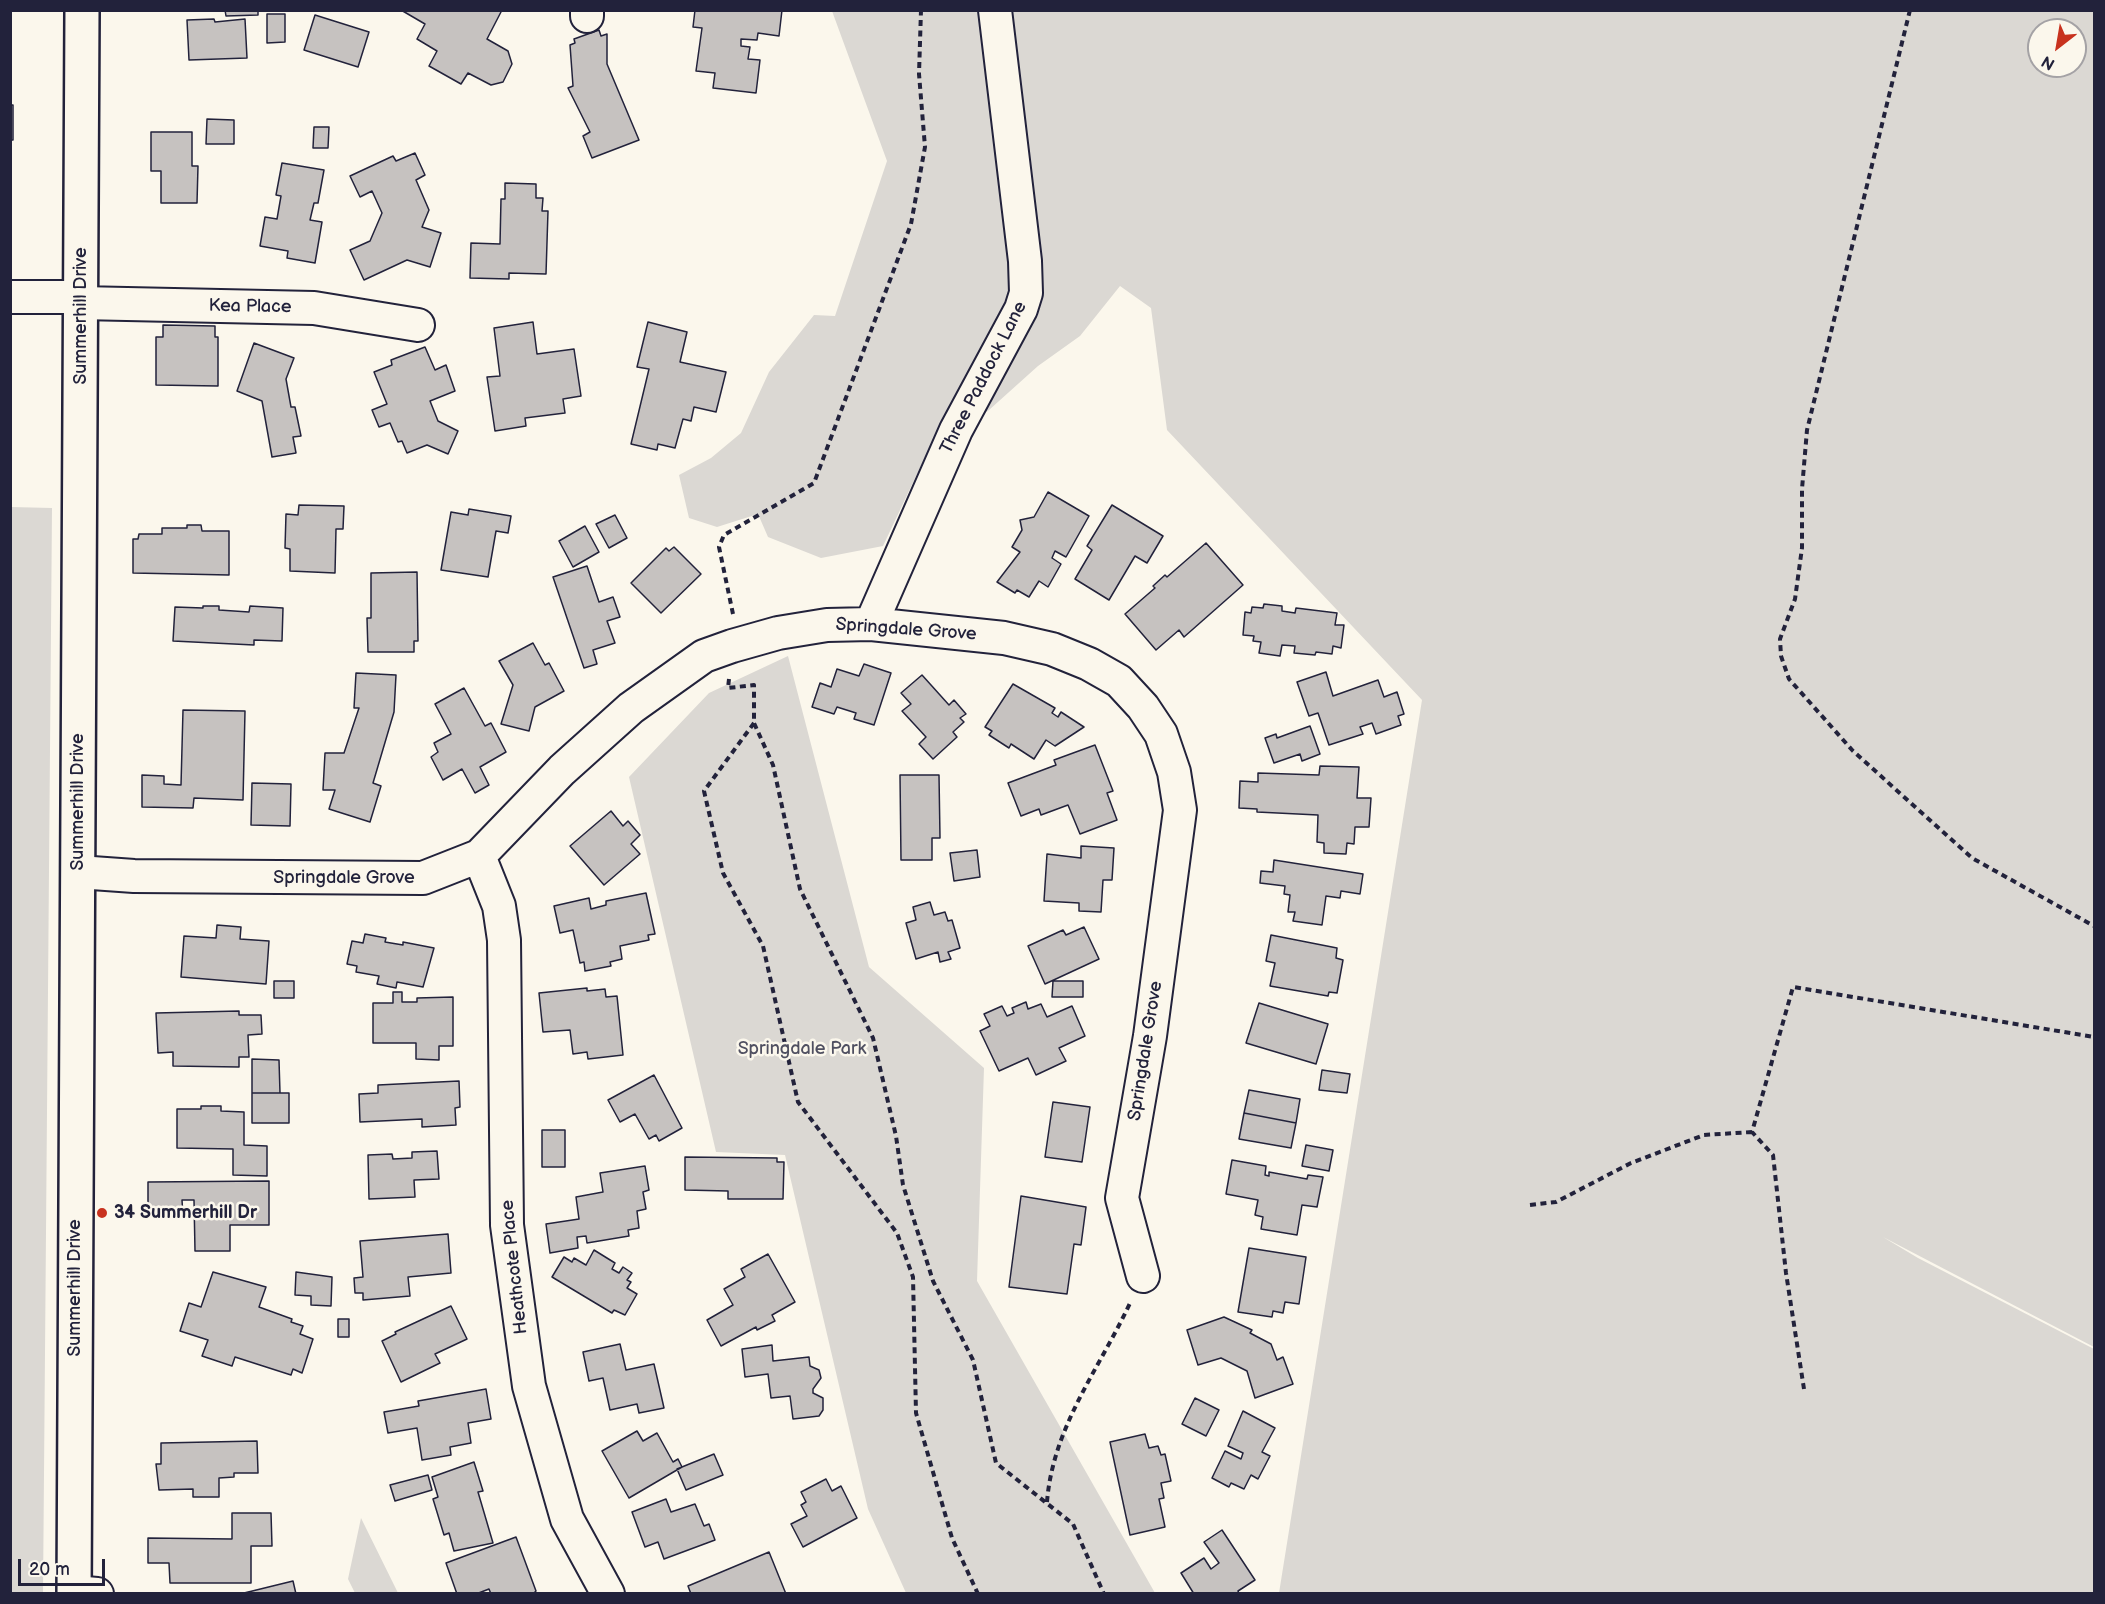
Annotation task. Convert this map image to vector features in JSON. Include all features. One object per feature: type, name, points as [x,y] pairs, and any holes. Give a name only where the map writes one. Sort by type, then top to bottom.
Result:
[{"type":"main road","name":"Summerhill Drive","points":[[82,10],[78,872],[82,1593]]},
{"type":"street","name":"Three Paddock Lane","points":[[871,624],[956,430],[1013,326],[1026,293],[1024,250],[995,10]]},
{"type":"street","name":"Kea Place","points":[[10,297],[314,308],[418,325]]},
{"type":"street","name":"Springdale Grove","points":[[78,872],[134,876],[423,878],[479,856],[561,770],[631,708],[704,656],[778,633],[827,624],[871,624],[1004,638],[1052,649],[1089,664],[1119,681],[1143,707],[1161,734],[1174,772],[1180,810],[1150,1036],[1122,1198],[1143,1276]]},
{"type":"street","name":"Heathcote Place","points":[[479,856],[499,906],[504,940],[507,1225],[529,1386],[567,1519],[608,1593]]},
{"type":"path","points":[[732,646],[734,609],[719,547],[724,535],[758,513],[814,483],[911,224],[925,147],[919,74],[921,10]]},
{"type":"path","points":[[1910,10],[1807,430],[1802,489],[1802,548],[1795,599],[1780,639],[1781,656],[1790,679],[1853,751],[1972,858],[2094,926]]},
{"type":"path","points":[[728,688],[754,685],[753,723],[773,765],[800,888],[873,1038],[896,1136],[903,1185],[933,1281],[973,1360],[996,1463],[1073,1524],[1104,1593]]},
{"type":"path","points":[[753,723],[704,791],[723,873],[763,946],[798,1102],[897,1233],[913,1277],[916,1413],[952,1538],[978,1593]]},
{"type":"path","points":[[1752,1132],[1793,987],[2094,1037]]},
{"type":"path","points":[[1530,1205],[1556,1202],[1631,1163],[1704,1135],[1752,1132]]},
{"type":"path","points":[[1752,1132],[1773,1155],[1786,1273],[1804,1389]]},
{"type":"path","points":[[1047,1503],[1049,1472],[1078,1397],[1125,1315],[1143,1276]]},
{"type":"green space","points":[[832,11],[2094,11],[2094,1347],[1883,1237],[1918,1258],[2094,1349],[2094,1593],[1279,1593],[1422,700],[1167,430],[1151,308],[1120,286],[1080,336],[1038,366],[989,410],[925,457],[883,546],[821,558],[768,537],[758,514],[717,527],[689,518],[679,475],[711,458],[741,433],[769,372],[814,315],[835,316],[887,161]]},
{"type":"green space","points":[[11,507],[52,508],[43,1594],[10,1593]]},
{"type":"green space","name":"Springdale Park","points":[[788,656],[869,967],[984,1068],[977,1281],[1155,1593],[906,1593],[868,1509],[785,1155],[716,1152],[629,777],[709,693]]},
{"type":"green space","points":[[361,1518],[398,1593],[355,1593],[348,1579]]},
{"type":"building","points":[[225,10],[258,10],[258,15],[226,16]]},
{"type":"building","points":[[401,10],[502,10],[487,39],[508,51],[512,64],[503,82],[491,85],[468,73],[461,84],[429,66],[437,51],[417,39],[425,24]]},
{"type":"building","points":[[695,10],[782,10],[779,36],[758,33],[757,40],[741,39],[741,46],[750,47],[748,59],[760,60],[756,93],[713,88],[715,73],[696,71],[702,28],[693,27]]},
{"type":"building","points":[[267,14],[285,14],[285,42],[267,43]]},
{"type":"building","points":[[315,15],[369,32],[358,67],[304,50]]},
{"type":"building","points":[[214,19],[215,22],[245,19],[247,58],[189,60],[187,20]]},
{"type":"building","points":[[599,30],[601,36],[607,34],[607,64],[639,140],[592,158],[583,136],[590,132],[568,88],[573,86],[570,45],[575,43],[574,39]]},
{"type":"building","points":[[10,105],[13,105],[13,140],[10,140]]},
{"type":"building","points":[[207,119],[234,120],[234,144],[206,144]]},
{"type":"building","points":[[314,127],[329,127],[328,148],[313,148]]},
{"type":"building","points":[[151,132],[192,132],[192,166],[198,166],[197,203],[161,203],[161,171],[151,171]]},
{"type":"building","points":[[415,153],[425,175],[416,180],[429,210],[422,227],[441,233],[430,267],[407,260],[364,280],[350,250],[370,241],[382,213],[372,191],[360,197],[350,176],[393,156],[396,161]]},
{"type":"building","points":[[282,163],[324,170],[318,203],[314,203],[310,220],[322,222],[315,263],[287,258],[288,251],[260,246],[265,217],[277,219],[281,196],[276,195]]},
{"type":"building","points":[[505,183],[536,184],[536,198],[543,198],[542,211],[548,211],[546,274],[509,273],[509,279],[470,278],[471,243],[500,244],[501,199],[505,199]]},
{"type":"building","points":[[533,322],[537,354],[574,349],[581,396],[563,399],[565,413],[525,418],[526,426],[495,431],[487,377],[500,376],[494,328]]},
{"type":"building","points":[[648,322],[687,332],[680,362],[726,372],[716,412],[694,407],[691,421],[683,419],[675,448],[658,444],[657,450],[631,444],[649,369],[637,367]]},
{"type":"building","points":[[163,325],[215,326],[215,337],[218,337],[218,386],[156,385],[156,337],[163,337]]},
{"type":"building","points":[[254,343],[294,358],[286,379],[291,407],[295,407],[301,436],[293,437],[296,453],[272,457],[262,401],[237,391]]},
{"type":"building","points":[[425,347],[435,370],[446,365],[455,391],[430,401],[438,421],[458,431],[448,454],[427,445],[407,453],[402,441],[398,442],[390,423],[379,427],[372,410],[387,404],[374,372],[392,365],[391,360]]},
{"type":"building","points":[[1048,492],[1089,516],[1066,557],[1055,551],[1052,558],[1061,564],[1048,587],[1039,581],[1029,597],[1017,590],[1015,593],[997,582],[1020,552],[1012,547],[1022,530],[1020,520],[1034,517]]},
{"type":"building","points":[[299,505],[344,506],[343,529],[336,529],[335,573],[290,571],[290,549],[285,548],[286,514],[298,515]]},
{"type":"building","points":[[1112,505],[1163,536],[1147,563],[1135,556],[1109,600],[1075,579],[1092,550],[1087,546]]},
{"type":"building","points":[[469,509],[511,516],[508,533],[496,531],[488,577],[441,570],[451,512],[468,515]]},
{"type":"building","points":[[615,515],[627,538],[609,548],[596,524]]},
{"type":"building","points":[[187,525],[201,525],[202,531],[229,531],[229,575],[133,573],[133,539],[138,539],[139,534],[162,534],[162,528],[187,528]]},
{"type":"building","points":[[585,526],[599,552],[573,567],[559,541]]},
{"type":"building","points":[[1206,543],[1243,585],[1184,637],[1179,630],[1156,650],[1125,614],[1155,588],[1153,586],[1165,575],[1167,577]]},
{"type":"building","points":[[674,547],[701,574],[661,613],[631,583],[666,548],[669,551]]},
{"type":"building","points":[[587,566],[599,602],[613,597],[620,617],[607,621],[615,643],[593,650],[597,664],[584,668],[553,577]]},
{"type":"building","points":[[417,572],[418,641],[414,641],[414,652],[368,652],[367,618],[371,618],[371,573]]},
{"type":"building","points":[[1264,604],[1282,606],[1282,611],[1295,613],[1296,608],[1337,613],[1335,625],[1344,625],[1341,648],[1333,646],[1332,654],[1316,652],[1315,655],[1294,653],[1295,646],[1282,645],[1280,656],[1259,653],[1261,642],[1253,641],[1254,636],[1243,635],[1245,612],[1251,613],[1252,607],[1263,608]]},
{"type":"building","points":[[203,606],[219,606],[219,610],[249,612],[250,606],[283,608],[282,641],[254,640],[254,645],[173,641],[175,607],[203,608]]},
{"type":"building","points":[[533,643],[545,665],[549,663],[564,691],[535,707],[529,731],[501,724],[513,685],[499,661]]},
{"type":"building","points":[[864,664],[891,673],[874,725],[854,719],[856,713],[837,707],[834,714],[812,707],[820,683],[831,687],[837,669],[859,676]]},
{"type":"building","points":[[1326,672],[1333,696],[1378,680],[1384,697],[1397,692],[1404,714],[1398,716],[1401,725],[1376,734],[1372,723],[1360,727],[1363,734],[1329,745],[1318,713],[1309,716],[1297,682]]},
{"type":"building","points":[[356,673],[396,675],[394,712],[373,783],[381,786],[370,822],[329,809],[335,790],[323,790],[325,753],[344,753],[359,708],[354,708]]},
{"type":"building","points":[[922,675],[949,705],[954,700],[966,714],[960,718],[964,722],[953,732],[957,737],[933,759],[919,744],[926,737],[902,711],[911,704],[901,693]]},
{"type":"building","points":[[1013,684],[1055,708],[1052,713],[1058,717],[1061,712],[1084,727],[1055,746],[1046,740],[1034,759],[1011,744],[1009,748],[989,735],[992,731],[985,727]]},
{"type":"building","points":[[464,688],[485,726],[491,723],[506,752],[480,767],[489,785],[475,793],[462,769],[443,780],[431,757],[438,752],[434,743],[451,734],[435,704]]},
{"type":"building","points":[[183,710],[245,711],[243,800],[194,798],[193,808],[142,807],[142,775],[164,776],[164,784],[181,785]]},
{"type":"building","points":[[1310,726],[1320,754],[1302,761],[1300,754],[1274,763],[1265,738],[1276,734],[1277,738]]},
{"type":"building","points":[[1095,745],[1113,791],[1107,793],[1117,820],[1080,834],[1068,805],[1041,815],[1039,809],[1021,816],[1008,783],[1056,765],[1054,760]]},
{"type":"building","points":[[1320,766],[1359,767],[1357,798],[1371,798],[1369,827],[1355,827],[1354,844],[1347,843],[1346,854],[1324,853],[1324,843],[1317,842],[1318,815],[1257,812],[1257,809],[1239,808],[1240,781],[1258,782],[1258,773],[1319,775]]},
{"type":"building","points":[[900,775],[939,775],[940,838],[932,838],[932,860],[901,860]]},
{"type":"building","points":[[252,783],[291,784],[290,826],[251,825]]},
{"type":"building","points":[[611,811],[623,826],[628,821],[640,835],[631,844],[640,854],[604,885],[570,846]]},
{"type":"building","points":[[1081,846],[1114,848],[1112,880],[1103,880],[1101,912],[1079,911],[1079,903],[1044,901],[1047,854],[1081,858]]},
{"type":"building","points":[[977,850],[980,877],[954,881],[950,853]]},
{"type":"building","points":[[1274,860],[1363,874],[1360,894],[1341,891],[1340,898],[1326,896],[1322,925],[1293,921],[1295,912],[1288,912],[1290,895],[1284,894],[1285,886],[1260,883],[1261,871],[1273,872]]},
{"type":"building","points":[[646,893],[655,934],[648,935],[649,940],[620,946],[622,959],[610,962],[611,966],[585,971],[584,962],[580,963],[573,930],[560,933],[554,906],[589,898],[591,909],[606,905],[606,901]]},
{"type":"building","points":[[930,902],[934,915],[945,912],[948,921],[952,920],[960,948],[948,952],[951,959],[940,962],[938,952],[916,959],[906,923],[916,920],[913,907]]},
{"type":"building","points":[[217,925],[241,927],[240,939],[269,941],[266,984],[181,977],[184,936],[216,938]]},
{"type":"building","points":[[1084,927],[1099,959],[1045,984],[1028,946],[1063,930],[1066,935]]},
{"type":"building","points":[[365,934],[386,938],[385,942],[403,945],[403,942],[434,948],[423,987],[397,982],[396,988],[377,984],[379,976],[356,972],[357,966],[347,964],[352,941],[363,943]]},
{"type":"building","points":[[1271,935],[1337,948],[1336,958],[1343,960],[1337,993],[1329,992],[1328,996],[1270,986],[1275,963],[1266,961]]},
{"type":"building","points":[[274,981],[294,981],[294,998],[274,998]]},
{"type":"building","points":[[1053,981],[1083,981],[1083,997],[1052,997]]},
{"type":"building","points":[[587,988],[587,991],[605,989],[606,997],[617,996],[623,1055],[588,1059],[587,1052],[573,1054],[570,1030],[543,1032],[539,993]]},
{"type":"building","points":[[393,992],[402,992],[402,1002],[417,1002],[417,998],[453,997],[453,1046],[439,1046],[439,1060],[416,1059],[416,1043],[373,1043],[373,1003],[393,1003]]},
{"type":"building","points":[[1026,1002],[1028,1009],[1041,1004],[1047,1017],[1072,1006],[1085,1036],[1059,1048],[1066,1061],[1036,1075],[1028,1058],[999,1071],[980,1031],[990,1026],[984,1014],[1002,1006],[1007,1016],[1014,1013],[1012,1008]]},
{"type":"building","points":[[1259,1003],[1328,1024],[1316,1064],[1246,1043]]},
{"type":"building","points":[[239,1011],[239,1015],[261,1015],[262,1034],[248,1035],[249,1057],[239,1057],[239,1067],[173,1066],[173,1052],[158,1053],[156,1013]]},
{"type":"building","points":[[252,1059],[279,1060],[280,1093],[252,1093]]},
{"type":"building","points":[[1322,1070],[1350,1074],[1347,1093],[1319,1090]]},
{"type":"building","points":[[654,1075],[682,1128],[659,1141],[656,1135],[649,1139],[635,1114],[620,1122],[608,1100]]},
{"type":"building","points":[[459,1081],[460,1107],[455,1108],[456,1125],[422,1127],[422,1119],[360,1122],[359,1094],[378,1093],[378,1085]]},
{"type":"building","points":[[1249,1090],[1300,1099],[1296,1123],[1244,1113]]},
{"type":"building","points":[[252,1093],[289,1093],[289,1123],[252,1123]]},
{"type":"building","points":[[1053,1102],[1090,1107],[1082,1162],[1045,1157]]},
{"type":"building","points":[[201,1106],[221,1106],[221,1111],[244,1112],[244,1145],[267,1146],[267,1176],[233,1175],[233,1149],[177,1148],[177,1109],[201,1109]]},
{"type":"building","points":[[1244,1113],[1296,1123],[1291,1148],[1239,1139]]},
{"type":"building","points":[[542,1130],[565,1130],[565,1167],[542,1167]]},
{"type":"building","points":[[1306,1145],[1333,1150],[1329,1171],[1302,1166]]},
{"type":"building","points":[[437,1151],[439,1179],[414,1180],[415,1197],[369,1199],[368,1155],[392,1154],[393,1159],[412,1158],[412,1152]]},
{"type":"building","points":[[685,1157],[777,1158],[777,1162],[784,1162],[783,1199],[728,1199],[728,1191],[685,1190]]},
{"type":"building","points":[[1232,1160],[1266,1166],[1265,1175],[1269,1176],[1269,1172],[1307,1179],[1308,1175],[1323,1177],[1317,1207],[1302,1205],[1297,1235],[1261,1229],[1263,1217],[1255,1215],[1258,1200],[1226,1194]]},
{"type":"building","points":[[645,1166],[649,1190],[643,1192],[646,1209],[637,1211],[639,1228],[628,1230],[629,1236],[587,1243],[586,1236],[577,1237],[578,1248],[550,1253],[546,1224],[579,1219],[576,1197],[603,1192],[600,1173]]},
{"type":"building","points":[[269,1181],[269,1225],[230,1225],[230,1251],[195,1251],[194,1200],[182,1200],[183,1216],[148,1216],[148,1182]]},
{"type":"building","points":[[1021,1196],[1086,1207],[1081,1245],[1074,1244],[1067,1294],[1009,1287]]},
{"type":"building","points":[[448,1234],[451,1273],[408,1277],[410,1296],[363,1300],[363,1293],[355,1293],[354,1278],[363,1277],[360,1241]]},
{"type":"building","points":[[1249,1248],[1306,1257],[1299,1304],[1285,1302],[1283,1313],[1273,1311],[1272,1317],[1238,1312]]},
{"type":"building","points":[[594,1250],[615,1263],[612,1269],[619,1273],[623,1267],[632,1273],[627,1280],[631,1282],[627,1288],[637,1294],[625,1315],[614,1310],[612,1313],[552,1277],[564,1257],[572,1262],[574,1258],[586,1265]]},
{"type":"building","points":[[768,1254],[795,1302],[772,1315],[775,1321],[757,1330],[756,1327],[721,1346],[707,1320],[733,1305],[724,1289],[745,1277],[741,1269]]},
{"type":"building","points":[[213,1272],[266,1287],[259,1307],[292,1319],[291,1322],[303,1326],[300,1334],[313,1339],[302,1373],[293,1369],[291,1375],[235,1357],[232,1366],[202,1356],[208,1340],[180,1331],[189,1303],[201,1307]]},
{"type":"building","points":[[296,1272],[332,1277],[331,1306],[311,1305],[311,1296],[295,1295]]},
{"type":"building","points":[[451,1306],[467,1339],[435,1354],[440,1363],[401,1382],[382,1341],[396,1334],[395,1332]]},
{"type":"building","points":[[1224,1317],[1252,1330],[1250,1333],[1271,1344],[1277,1360],[1283,1357],[1293,1384],[1255,1398],[1247,1371],[1221,1358],[1198,1365],[1187,1330]]},
{"type":"building","points":[[338,1319],[349,1319],[349,1337],[338,1337]]},
{"type":"building","points":[[620,1344],[626,1370],[654,1364],[664,1408],[639,1413],[637,1404],[610,1410],[603,1378],[589,1381],[583,1352]]},
{"type":"building","points":[[772,1345],[773,1361],[809,1357],[810,1366],[819,1370],[821,1378],[813,1389],[813,1393],[823,1398],[823,1410],[819,1416],[793,1419],[790,1396],[771,1398],[768,1374],[745,1377],[742,1349]]},
{"type":"building","points":[[486,1389],[491,1419],[468,1423],[471,1443],[450,1447],[451,1455],[422,1460],[417,1428],[388,1433],[384,1412],[419,1406],[418,1401]]},
{"type":"building","points":[[1195,1398],[1219,1410],[1206,1436],[1182,1424]]},
{"type":"building","points":[[1243,1411],[1275,1428],[1262,1452],[1270,1456],[1258,1479],[1251,1475],[1244,1489],[1231,1483],[1229,1487],[1212,1478],[1225,1451],[1241,1459],[1243,1453],[1228,1446]]},
{"type":"building","points":[[637,1431],[643,1441],[657,1433],[673,1462],[678,1459],[682,1467],[629,1498],[602,1451]]},
{"type":"building","points":[[1145,1434],[1149,1448],[1158,1446],[1161,1455],[1165,1454],[1171,1481],[1161,1483],[1164,1498],[1159,1499],[1165,1527],[1130,1535],[1110,1442]]},
{"type":"building","points":[[257,1441],[258,1473],[234,1473],[234,1477],[219,1478],[219,1497],[193,1497],[193,1489],[159,1490],[156,1464],[161,1464],[161,1443]]},
{"type":"building","points":[[714,1454],[723,1475],[686,1490],[677,1469]]},
{"type":"building","points":[[474,1462],[483,1491],[478,1492],[493,1543],[454,1551],[449,1533],[444,1535],[433,1499],[438,1497],[432,1477]]},
{"type":"building","points":[[428,1475],[432,1490],[395,1501],[390,1485]]},
{"type":"building","points":[[826,1479],[832,1491],[841,1486],[857,1518],[803,1547],[791,1524],[807,1516],[801,1505],[806,1502],[801,1492]]},
{"type":"building","points":[[666,1499],[671,1512],[695,1504],[704,1526],[709,1524],[715,1540],[664,1559],[658,1542],[645,1547],[632,1512]]},
{"type":"building","points":[[232,1513],[271,1513],[272,1546],[251,1546],[251,1583],[170,1583],[169,1563],[148,1563],[148,1538],[232,1539]]},
{"type":"building","points":[[1222,1530],[1255,1580],[1238,1591],[1239,1594],[1194,1594],[1181,1573],[1204,1558],[1211,1569],[1219,1563],[1204,1542]]},
{"type":"building","points":[[516,1537],[536,1591],[533,1594],[491,1594],[489,1589],[476,1594],[457,1594],[446,1563]]},
{"type":"building","points":[[769,1552],[786,1594],[691,1594],[688,1586]]},
{"type":"building","points":[[293,1581],[296,1594],[240,1594]]},
{"type":"place","name":"34 Summerhill Dr","points":[[102,1213]]}]
